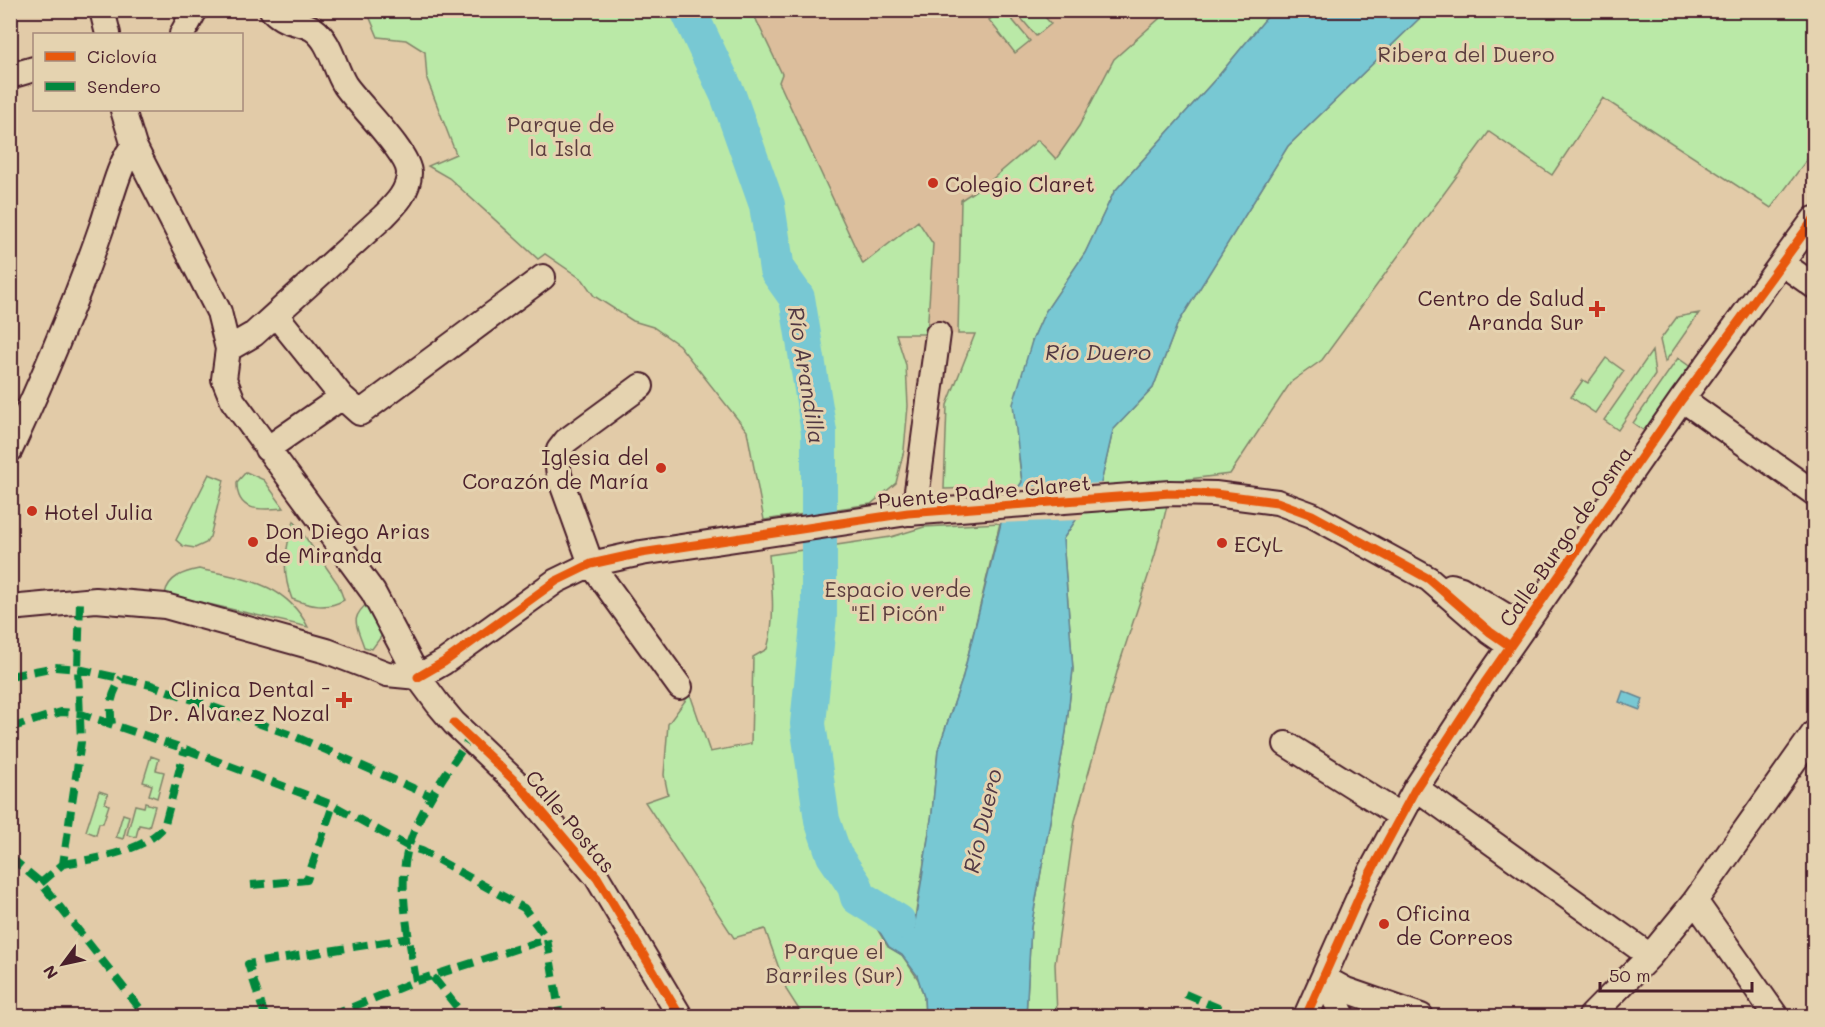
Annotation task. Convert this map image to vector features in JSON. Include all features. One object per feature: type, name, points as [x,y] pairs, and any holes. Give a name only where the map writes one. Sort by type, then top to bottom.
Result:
[{"type":"street","points":[[183,33],[195,10]]},
{"type":"street","points":[[124,111],[134,146],[219,312],[228,350],[247,340],[276,315],[396,204],[407,186],[410,172],[404,157],[344,83],[333,56],[313,30],[283,21],[272,10]]},
{"type":"street","points":[[10,76],[33,69]]},
{"type":"street","points":[[10,450],[89,259],[112,192],[134,146]]},
{"type":"street","points":[[112,192],[137,184],[155,184]]},
{"type":"street","name":"Calle Burgo de Osma","points":[[1306,1017],[1368,877],[1416,788],[1517,637],[1682,399],[1815,219]]},
{"type":"street","points":[[1783,264],[1815,286]]},
{"type":"street","points":[[276,315],[342,397],[357,412],[366,410],[543,277]]},
{"type":"street","points":[[914,513],[938,334]]},
{"type":"street","name":"Calle Postas","points":[[228,350],[224,379],[233,401],[373,592],[418,677],[454,723],[520,786],[597,877],[680,1017]]},
{"type":"street","points":[[641,386],[566,441],[559,450],[559,475],[591,564],[680,687]]},
{"type":"street","points":[[267,449],[342,397]]},
{"type":"street","points":[[1682,399],[1815,493]]},
{"type":"street","name":"Puente Padre Claret","points":[[418,677],[444,662],[556,581],[591,564],[641,553],[914,513],[1170,493],[1215,494],[1277,502],[1312,515],[1429,579],[1490,632],[1517,637]]},
{"type":"street","points":[[10,608],[80,601],[165,606],[327,651],[387,674],[418,677]]},
{"type":"street","points":[[1591,1017],[1650,956],[1695,901],[1815,733]]},
{"type":"street","points":[[1287,744],[1401,816]]},
{"type":"street","points":[[1416,788],[1650,956]]},
{"type":"street","points":[[1695,901],[1776,1017]]},
{"type":"street","points":[[1324,978],[1343,1017]]},
{"type":"street","points":[[1324,978],[1346,990],[1421,1017]]},
{"type":"shaded area","name":"Colegio Claret","points":[[752,11],[1168,11],[1114,59],[1079,126],[1023,207],[975,334],[896,334],[783,92],[779,82],[782,74]]},
{"type":"green space","name":"Parque de la Isla","points":[[367,11],[752,11],[782,74],[779,82],[863,264],[918,221],[933,244],[927,334],[896,334],[906,365],[908,406],[904,450],[896,483],[871,504],[764,520],[747,431],[679,345],[653,327],[633,321],[594,296],[583,280],[545,254],[538,259],[449,178],[428,166],[456,154],[427,79],[425,52],[406,40],[378,37]]},
{"type":"green space","points":[[1001,11],[1005,11],[1030,41],[1015,53],[989,20]]},
{"type":"green space","points":[[1015,11],[1040,11],[1051,24],[1036,36]]},
{"type":"green space","points":[[1168,11],[1272,11],[1220,74],[1114,192],[1085,253],[1045,312],[1032,341],[1019,459],[1022,482],[1019,487],[944,489],[947,405],[975,334],[958,334],[961,200],[990,181],[1038,140],[1056,159],[1079,126],[1114,59]]},
{"type":"green space","name":"Ribera del Duero","points":[[1427,11],[1814,11],[1814,150],[1771,208],[1603,98],[1552,175],[1489,132],[1322,360],[1291,382],[1230,474],[1173,481],[1155,555],[1119,665],[1075,821],[1055,964],[1057,1016],[1026,1016],[1031,927],[1066,732],[1073,670],[1063,539],[1101,483],[1113,430],[1153,388],[1177,325],[1288,146]]},
{"type":"green space","points":[[1699,313],[1665,362],[1660,340],[1677,317]]},
{"type":"green space","points":[[1652,351],[1655,375],[1618,430],[1604,420]]},
{"type":"green space","points":[[1606,358],[1624,371],[1595,413],[1571,397],[1583,380],[1588,383]]},
{"type":"green space","points":[[1678,358],[1692,368],[1646,432],[1633,423]]},
{"type":"green space","points":[[246,472],[264,480],[284,508],[259,509],[245,504],[238,492],[237,482]]},
{"type":"green space","points":[[209,474],[224,480],[210,537],[206,543],[195,548],[183,546],[176,540]]},
{"type":"green space","points":[[294,521],[338,584],[344,600],[331,605],[318,606],[292,599],[285,570],[288,541]]},
{"type":"green space","points":[[1000,523],[962,680],[938,750],[932,813],[913,930],[867,896],[858,897],[888,947],[902,955],[918,979],[924,997],[925,1016],[803,1016],[787,991],[765,929],[734,938],[645,802],[668,794],[664,775],[668,724],[690,694],[710,752],[751,744],[753,657],[767,649],[772,626],[769,555],[891,537],[924,527]]},
{"type":"green space","points":[[199,569],[262,585],[288,600],[308,627],[165,594],[173,579]]},
{"type":"green space","points":[[370,601],[383,634],[372,649],[364,647],[356,622],[363,607]]},
{"type":"green space","points":[[151,756],[159,759],[156,770],[164,772],[157,798],[149,795],[152,785],[143,782]]},
{"type":"green space","points":[[99,791],[108,794],[105,803],[109,805],[103,823],[99,823],[96,835],[86,831]]},
{"type":"green space","points":[[145,803],[155,806],[149,827],[139,825],[136,837],[127,835],[135,805],[144,807]]},
{"type":"green space","points":[[123,814],[129,816],[123,839],[116,837]]},
{"type":"water","name":"Río Duero","points":[[1272,11],[1427,11],[1288,146],[1177,325],[1153,388],[1113,430],[1101,483],[1063,539],[1073,669],[1066,732],[1031,927],[1026,1016],[925,1016],[924,997],[917,975],[902,955],[889,947],[858,897],[867,896],[914,929],[932,813],[938,750],[962,680],[1005,507],[1022,482],[1013,404],[1032,341],[1045,312],[1085,253],[1114,192],[1220,74]]},
{"type":"water","points":[[1623,691],[1643,699],[1640,710],[1619,702]]},
{"type":"pier","points":[[1104,483],[1080,520],[997,523],[1002,506],[1015,487]]},
{"type":"waterway","name":"Río Arandilla","points":[[688,10],[728,95],[767,205],[777,270],[797,298],[819,432],[819,615],[808,724],[822,820],[834,855],[855,886],[858,897],[898,922]]},
{"type":"marked path","points":[[41,883],[63,864],[81,742],[78,669],[80,601]]},
{"type":"marked path","points":[[10,676],[55,667],[78,669],[151,685],[294,736],[431,796]]},
{"type":"marked path","points":[[112,724],[112,700],[115,689],[122,678]]},
{"type":"marked path","points":[[10,728],[61,712],[78,713],[185,749],[333,805],[409,847],[422,851],[524,908],[547,939],[560,1016]]},
{"type":"marked path","points":[[416,981],[405,913],[405,861],[414,830],[421,816],[444,776],[470,738]]},
{"type":"marked path","points":[[63,864],[117,853],[155,836],[164,827],[185,749]]},
{"type":"marked path","points":[[251,885],[307,880],[333,805]]},
{"type":"marked path","points":[[10,857],[41,883],[146,1016]]},
{"type":"marked path","points":[[265,1016],[248,964],[410,938]]},
{"type":"marked path","points":[[331,1016],[416,981],[547,939]]},
{"type":"marked path","points":[[433,977],[464,1016]]},
{"type":"marked path","points":[[1185,994],[1237,1016]]},
{"type":"cycle path","points":[[1306,1016],[1368,877],[1416,788],[1486,681],[1682,399],[1814,219]]},
{"type":"cycle path","points":[[418,677],[444,662],[556,581],[591,564],[641,553],[908,513],[1170,493],[1215,494],[1277,502],[1312,515],[1429,579],[1490,632],[1510,646]]},
{"type":"cycle path","points":[[454,723],[520,786],[597,877],[680,1016]]},
{"type":"place","name":"Colegio Claret","points":[[933,183]]},
{"type":"place","name":"Centro de Salud Aranda Sur","points":[[1597,309]]},
{"type":"place","name":"Iglesia del Corazón de María","points":[[661,468]]},
{"type":"place","name":"Hotel Julia","points":[[32,511]]},
{"type":"place","name":"Don Diego Arias de Miranda","points":[[253,542]]},
{"type":"place","name":"ECyL","points":[[1222,543]]},
{"type":"place","name":"Clinica Dental - Dr. Alvarez Nozal","points":[[344,700]]},
{"type":"place","name":"Oficina de Correos","points":[[1384,924]]},
{"type":"park label","name":"Espacio verde \"El Picón\"","points":[[898,600]]},
{"type":"park label","name":"Parque el Barriles (Sur)","points":[[834,962]]}]
